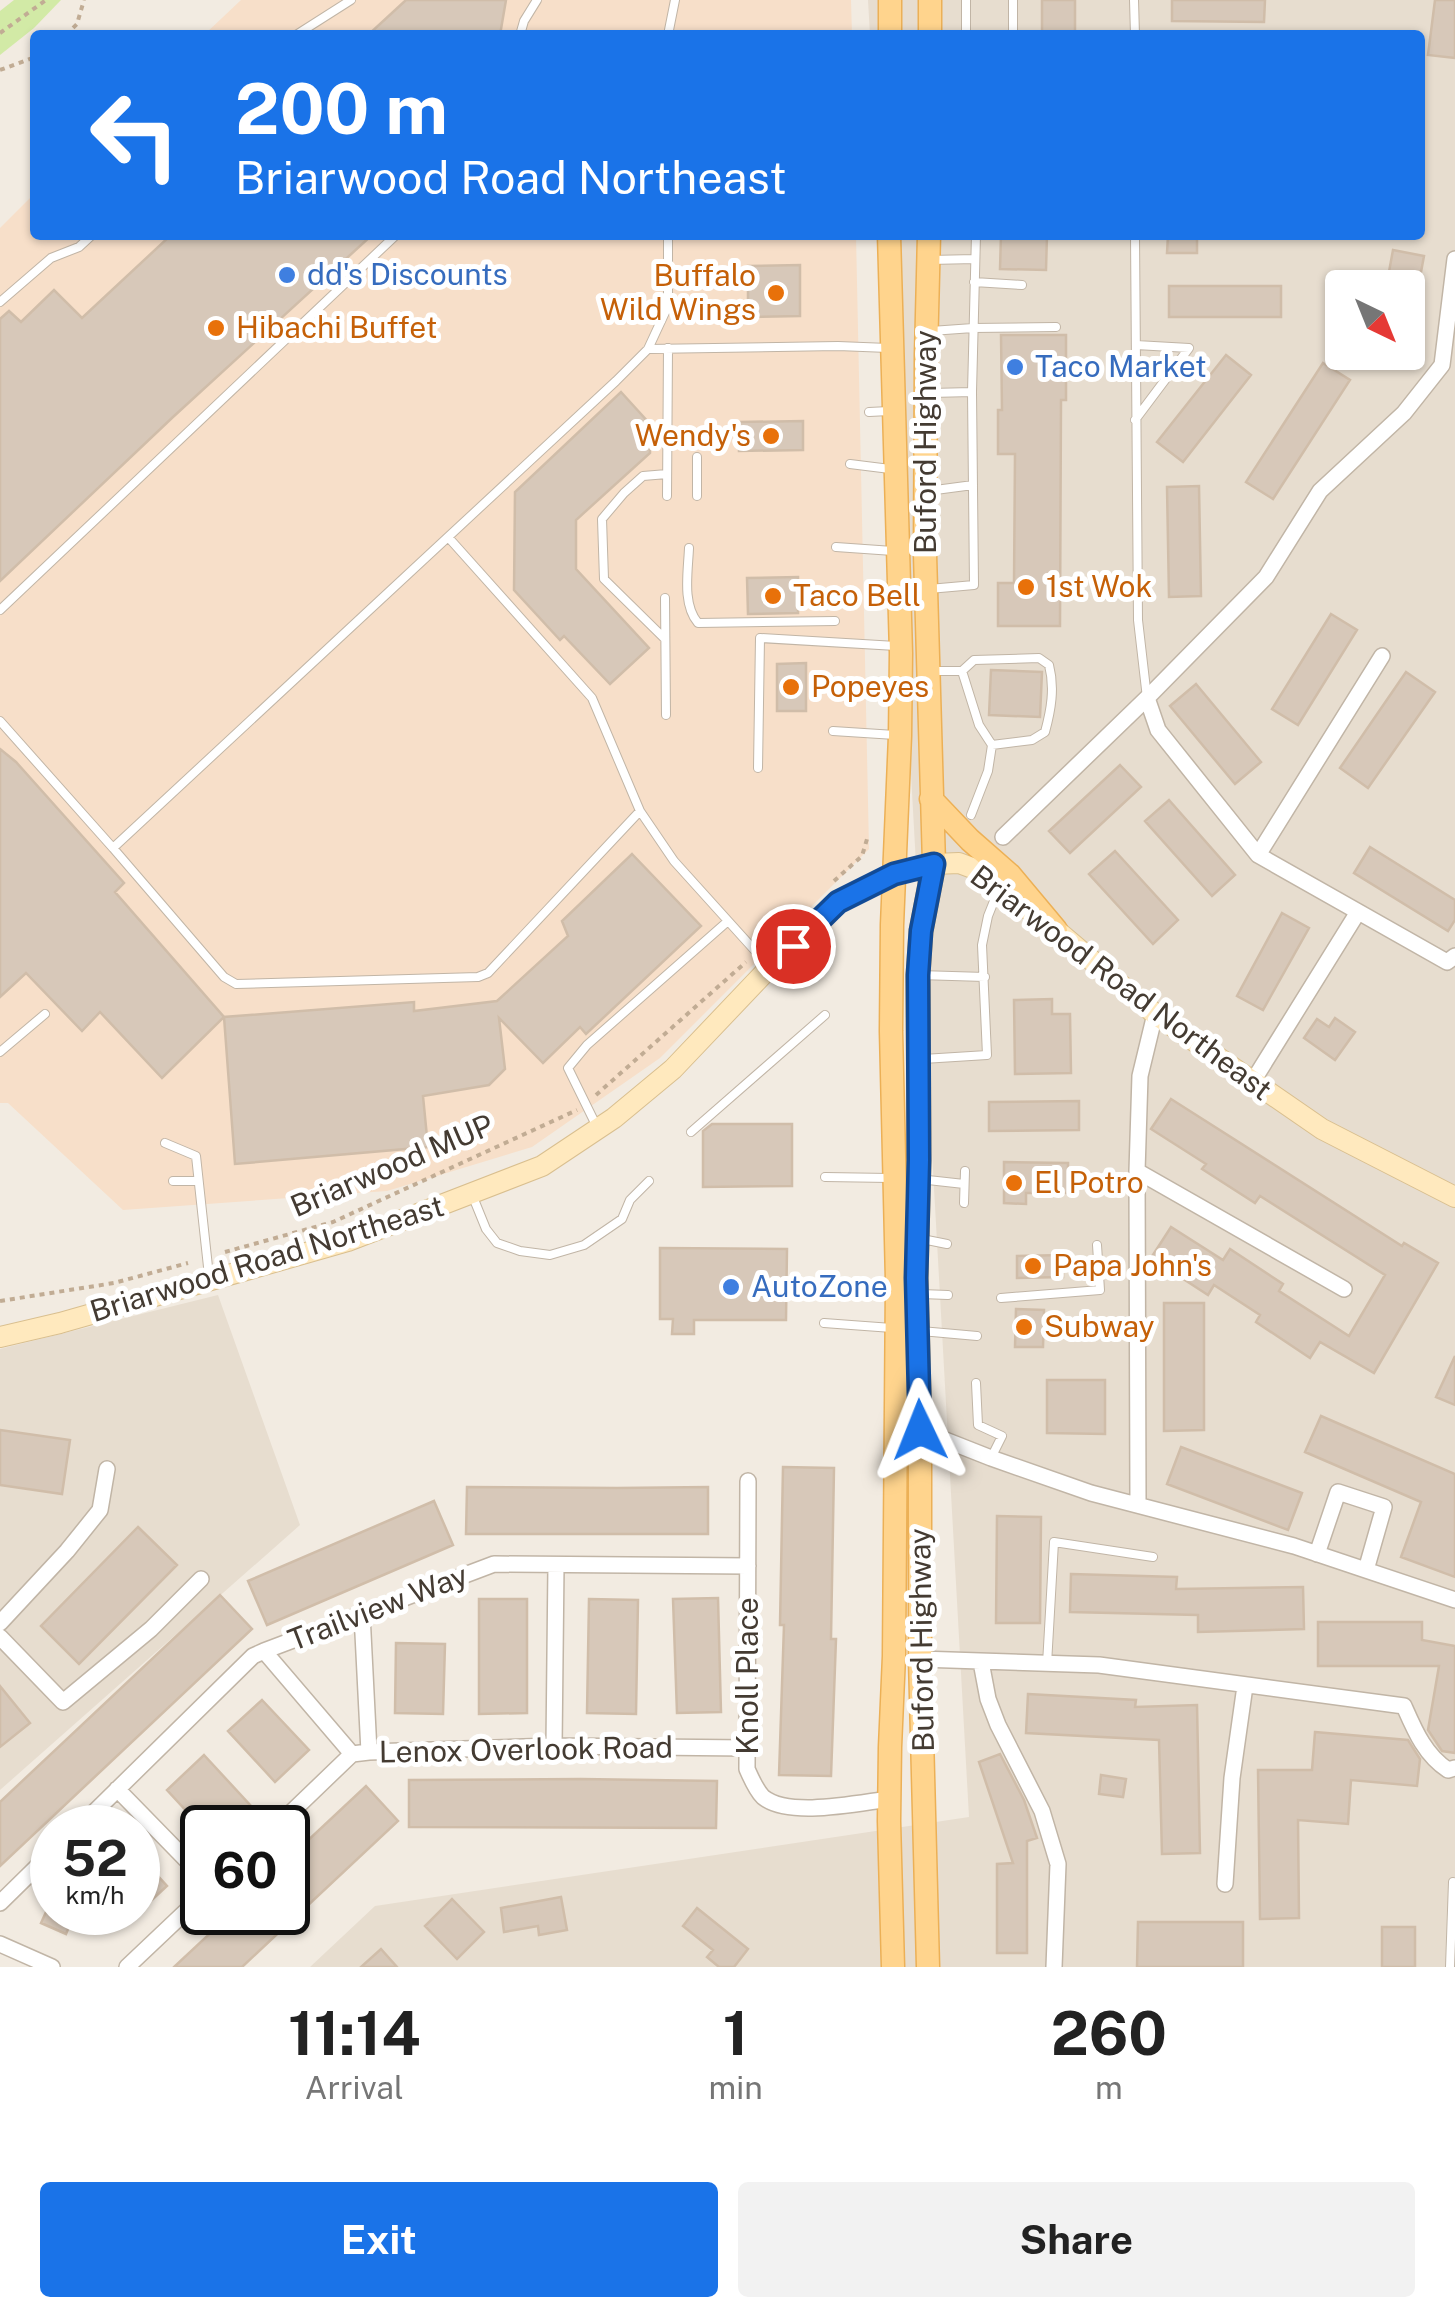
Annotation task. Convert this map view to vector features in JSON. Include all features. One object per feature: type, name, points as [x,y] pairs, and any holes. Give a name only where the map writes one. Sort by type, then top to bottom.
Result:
[{"type":"main road","points":[[890,0],[890,30]]},
{"type":"main road","points":[[930,0],[930,30]]},
{"type":"main road","name":"Buford Highway","points":[[890,240],[900,646],[891,1014],[894,1178],[906,1330],[920,1430],[920,1659],[928,1967]]},
{"type":"main road","name":"Buford Highway","points":[[893,1967],[889,1799],[906,1330],[916,1294],[918,975],[921,931],[934,864],[926,590],[929,240]]},
{"type":"main road","points":[[931,799],[1010,875],[1056,930]]},
{"type":"street","points":[[1442,365],[1455,259]]},
{"type":"street","points":[[1003,838],[1266,577],[1320,492],[1404,413],[1455,350]]},
{"type":"street","points":[[1258,855],[1382,656]]},
{"type":"street","points":[[1147,698],[1158,730],[1258,855],[1447,962],[1455,956]]},
{"type":"street","name":"Briarwood Road Northeast","points":[[0,1337],[348,1240],[542,1166],[614,1118],[672,1069],[838,902],[894,874],[934,864],[976,869],[1056,930],[1154,1014],[1322,1130],[1455,1196]]},
{"type":"street","points":[[1252,1082],[1358,912]]},
{"type":"street","points":[[1138,1505],[1140,1076],[1154,1014]]},
{"type":"street","points":[[1137,1172],[1344,1289]]},
{"type":"street","points":[[920,1430],[1091,1493],[1318,1554],[1455,1600]]},
{"type":"street","points":[[0,1624],[100,1510],[107,1469]]},
{"type":"street","name":"Knoll Place","points":[[748,1480],[747,1769],[760,1795],[780,1806],[801,1808],[889,1799]]},
{"type":"street","points":[[1318,1554],[1338,1492],[1384,1507],[1366,1570]]},
{"type":"street","name":"Trailview Way","points":[[101,1805],[252,1656],[494,1564],[748,1566]]},
{"type":"street","points":[[554,1746],[556,1566]]},
{"type":"street","points":[[0,1637],[63,1702],[150,1629],[201,1579]]},
{"type":"street","points":[[360,1753],[362,1614]]},
{"type":"street","points":[[264,1651],[360,1753]]},
{"type":"street","points":[[920,1659],[1098,1665],[1404,1706],[1436,1762],[1448,1770],[1455,1768]]},
{"type":"street","points":[[981,1662],[988,1699],[1042,1811],[1058,1864],[1054,1967]]},
{"type":"street","points":[[1225,1884],[1232,1778],[1245,1686]]},
{"type":"street","name":"Lenox Overlook Road","points":[[300,1805],[360,1753],[554,1746],[748,1748]]},
{"type":"street","points":[[117,1789],[180,1853]]},
{"type":"street","points":[[0,1904],[30,1874]]},
{"type":"street","points":[[127,1967],[180,1917]]},
{"type":"street","points":[[0,1944],[52,1967]]},
{"type":"lane","points":[[304,30],[351,0]]},
{"type":"lane","points":[[521,30],[537,0]]},
{"type":"lane","points":[[669,30],[675,0]]},
{"type":"lane","points":[[966,0],[966,30]]},
{"type":"lane","points":[[1013,0],[1013,30]]},
{"type":"lane","points":[[1134,0],[1135,30]]},
{"type":"lane","points":[[0,302],[51,258],[80,247],[87,240]]},
{"type":"lane","points":[[0,610],[391,240]]},
{"type":"lane","points":[[114,848],[648,348],[668,306],[668,240]]},
{"type":"lane","points":[[926,590],[974,585],[972,392],[976,240]]},
{"type":"lane","points":[[1135,240],[1138,620],[1147,698]]},
{"type":"lane","points":[[930,260],[975,259]]},
{"type":"lane","points":[[974,282],[1022,285]]},
{"type":"lane","points":[[926,332],[1056,327]]},
{"type":"lane","points":[[1136,345],[1189,348],[1136,420]]},
{"type":"lane","points":[[648,348],[892,348]]},
{"type":"lane","points":[[667,496],[668,348]]},
{"type":"lane","points":[[926,393],[972,392]]},
{"type":"lane","points":[[869,412],[894,411]]},
{"type":"lane","points":[[696,496],[697,457]]},
{"type":"lane","points":[[850,464],[896,470]]},
{"type":"lane","points":[[666,639],[604,579],[602,519],[643,476],[667,474]]},
{"type":"lane","points":[[926,492],[973,485]]},
{"type":"lane","points":[[448,537],[592,698],[640,811],[674,862],[770,968]]},
{"type":"lane","points":[[836,547],[898,552]]},
{"type":"lane","points":[[689,548],[690,613],[698,622],[834,621]]},
{"type":"lane","points":[[665,598],[666,715]]},
{"type":"lane","points":[[758,768],[760,638],[900,646]]},
{"type":"lane","points":[[928,670],[962,671],[974,660],[1039,658],[1049,665],[1052,708],[1044,732],[1032,740],[992,744]]},
{"type":"lane","points":[[962,671],[978,725],[992,744],[988,771],[972,815]]},
{"type":"lane","points":[[0,721],[224,977],[236,984],[478,977],[488,973],[640,811]]},
{"type":"lane","points":[[832,731],[900,736]]},
{"type":"lane","points":[[919,1059],[988,1055],[982,945],[1000,886]]},
{"type":"lane","points":[[598,1129],[568,1068],[601,1033],[728,921]]},
{"type":"lane","points":[[918,975],[985,976]]},
{"type":"lane","points":[[0,1052],[45,1014]]},
{"type":"lane","points":[[692,1132],[825,1015]]},
{"type":"lane","points":[[165,1143],[196,1156],[209,1280]]},
{"type":"lane","points":[[964,1202],[965,1170]]},
{"type":"lane","points":[[825,1177],[894,1178]]},
{"type":"lane","points":[[919,1179],[964,1184]]},
{"type":"lane","points":[[173,1181],[198,1181]]},
{"type":"lane","points":[[472,1195],[486,1229],[497,1242],[520,1252],[550,1255],[584,1245],[622,1219],[630,1200],[649,1181]]},
{"type":"lane","points":[[917,1238],[948,1244]]},
{"type":"lane","points":[[1001,1298],[1100,1290],[1097,1245]]},
{"type":"lane","points":[[916,1294],[948,1295]]},
{"type":"lane","points":[[824,1323],[977,1336]]},
{"type":"lane","points":[[976,1383],[978,1425],[1002,1436],[991,1458]]},
{"type":"lane","points":[[1046,1664],[1054,1542],[1153,1557]]},
{"type":"lane","points":[[1450,1967],[1454,1882]]},
{"type":"path","points":[[0,34],[46,0]]},
{"type":"path","points":[[71,30],[77,24],[84,0]]},
{"type":"path","points":[[0,70],[30,59]]},
{"type":"path","points":[[594,1098],[740,968]]},
{"type":"path","name":"Briarwood MUP","points":[[226,1252],[333,1222],[572,1114]]},
{"type":"path","points":[[0,1301],[114,1283],[188,1263]]},
{"type":"shaded area","points":[[241,0],[851,0],[852,30],[209,30]]},
{"type":"shaded area","points":[[868,0],[1455,0],[1455,1967],[310,1967],[375,1906],[969,1817],[881,240],[1425,240],[1425,30],[870,30]]},
{"type":"shaded area","points":[[30,198],[30,240],[856,240],[869,849],[660,1058],[532,1147],[387,1191],[123,1210],[8,1103],[0,1103],[0,228]]},
{"type":"shaded area","points":[[218,1295],[300,1525],[0,1790],[0,1349]]},
{"type":"green space","points":[[14,0],[61,0],[0,55],[0,11]]},
{"type":"building","points":[[406,0],[506,0],[501,30],[373,30]]},
{"type":"building","points":[[1042,0],[1075,0],[1075,30],[1042,30]]},
{"type":"building","points":[[1172,0],[1265,0],[1264,22],[1172,21]]},
{"type":"building","points":[[1435,0],[1455,0],[1455,58],[1428,55]]},
{"type":"building","points":[[166,240],[367,240],[0,581],[0,319],[9,311],[21,322],[54,290],[82,318]]},
{"type":"building","points":[[1001,240],[1047,240],[1046,270],[1000,269]]},
{"type":"building","points":[[1168,240],[1197,240],[1197,253],[1167,253]]},
{"type":"building","points":[[1393,250],[1424,256],[1421,270],[1389,270]]},
{"type":"building","points":[[800,265],[800,316],[748,317],[748,266]]},
{"type":"building","points":[[1169,286],[1281,286],[1281,317],[1169,317]]},
{"type":"building","points":[[1001,335],[1066,335],[1066,400],[1061,400],[1060,626],[998,626],[998,583],[1014,583],[1015,454],[998,454]]},
{"type":"building","points":[[1226,355],[1251,375],[1183,462],[1157,442]]},
{"type":"building","points":[[1323,363],[1325,370],[1334,370],[1350,380],[1273,499],[1246,482]]},
{"type":"building","points":[[621,392],[650,424],[650,453],[576,520],[576,569],[649,648],[610,684],[564,636],[560,640],[514,590],[515,492]]},
{"type":"building","points":[[803,421],[803,450],[739,451],[739,422]]},
{"type":"building","points":[[1199,486],[1201,596],[1169,597],[1167,487]]},
{"type":"building","name":"Taco Bell","points":[[798,577],[798,613],[748,614],[747,578]]},
{"type":"building","points":[[1331,614],[1357,630],[1298,725],[1272,709]]},
{"type":"building","name":"Popeyes","points":[[806,663],[806,711],[777,711],[777,664]]},
{"type":"building","points":[[991,670],[1042,672],[1040,717],[989,715]]},
{"type":"building","points":[[1406,672],[1435,692],[1368,788],[1340,768]]},
{"type":"building","points":[[1196,684],[1261,762],[1235,784],[1170,706]]},
{"type":"building","points":[[0,749],[124,883],[115,892],[224,1017],[162,1078],[100,1012],[82,1031],[26,973],[0,997]]},
{"type":"building","points":[[1120,765],[1141,787],[1070,853],[1049,831]]},
{"type":"building","points":[[1169,800],[1235,875],[1212,896],[1145,821]]},
{"type":"building","points":[[1370,847],[1455,900],[1455,920],[1448,931],[1354,873]]},
{"type":"building","points":[[1115,851],[1178,920],[1153,944],[1089,874]]},
{"type":"building","points":[[632,854],[701,926],[586,1034],[580,1027],[543,1063],[499,1018],[505,1069],[489,1085],[423,1096],[428,1147],[235,1164],[224,1017],[414,1002],[414,1011],[497,1001],[568,936],[562,921]]},
{"type":"building","points":[[1282,913],[1309,928],[1263,1010],[1237,996]]},
{"type":"building","points":[[1052,999],[1052,1014],[1070,1014],[1071,1073],[1015,1074],[1014,1000]]},
{"type":"building","points":[[1335,1018],[1355,1032],[1335,1060],[1304,1038],[1317,1019],[1329,1027]]},
{"type":"building","points":[[1171,1099],[1402,1246],[1404,1243],[1438,1263],[1374,1373],[1320,1342],[1310,1358],[1256,1322],[1260,1315],[1214,1285],[1208,1295],[1151,1258],[1171,1227],[1223,1260],[1230,1249],[1283,1284],[1279,1291],[1349,1336],[1385,1275],[1260,1196],[1255,1203],[1202,1169],[1206,1164],[1151,1129]]},
{"type":"building","points":[[1079,1101],[1079,1130],[989,1131],[989,1102]]},
{"type":"building","points":[[712,1124],[792,1124],[792,1186],[703,1187],[703,1131]]},
{"type":"building","points":[[1004,1162],[1068,1163],[1068,1193],[1026,1193],[1026,1204],[1004,1203]]},
{"type":"building","points":[[660,1248],[787,1249],[786,1320],[694,1320],[694,1334],[672,1334],[673,1319],[660,1319]]},
{"type":"building","points":[[1063,1255],[1063,1277],[1017,1278],[1017,1256]]},
{"type":"building","points":[[1164,1303],[1204,1303],[1204,1430],[1164,1431]]},
{"type":"building","points":[[1016,1309],[1044,1310],[1043,1347],[1015,1347]]},
{"type":"building","points":[[1455,1356],[1455,1405],[1436,1397]]},
{"type":"building","points":[[1047,1380],[1105,1380],[1105,1434],[1047,1433]]},
{"type":"building","points":[[1321,1416],[1455,1474],[1455,1577],[1401,1557],[1421,1502],[1305,1452]]},
{"type":"building","points":[[0,1430],[70,1440],[62,1494],[0,1485]]},
{"type":"building","points":[[1181,1447],[1302,1493],[1288,1530],[1167,1484]]},
{"type":"building","points":[[783,1467],[834,1468],[831,1639],[836,1639],[831,1776],[779,1775],[784,1625],[780,1625]]},
{"type":"building","points":[[467,1487],[708,1487],[708,1534],[466,1534]]},
{"type":"building","points":[[434,1501],[453,1545],[267,1625],[248,1581]]},
{"type":"building","points":[[997,1516],[1041,1517],[1040,1623],[996,1623]]},
{"type":"building","points":[[138,1527],[177,1565],[79,1664],[41,1626]]},
{"type":"building","points":[[1071,1574],[1177,1577],[1176,1589],[1303,1587],[1304,1629],[1198,1632],[1198,1615],[1070,1612]]},
{"type":"building","points":[[220,1595],[252,1629],[65,1805],[30,1805],[30,1838],[0,1866],[0,1802]]},
{"type":"building","points":[[718,1598],[721,1712],[677,1713],[673,1599]]},
{"type":"building","points":[[479,1599],[527,1599],[527,1713],[479,1714]]},
{"type":"building","points":[[589,1599],[638,1600],[636,1714],[587,1713]]},
{"type":"building","points":[[1318,1622],[1422,1622],[1422,1640],[1455,1646],[1455,1753],[1442,1751],[1428,1730],[1439,1666],[1318,1666]]},
{"type":"building","points":[[396,1643],[445,1644],[443,1714],[395,1713]]},
{"type":"building","points":[[0,1686],[30,1723],[0,1747]]},
{"type":"building","points":[[1028,1694],[1136,1700],[1135,1707],[1197,1705],[1200,1853],[1162,1854],[1159,1740],[1026,1733]]},
{"type":"building","points":[[262,1700],[309,1750],[275,1782],[228,1731]]},
{"type":"building","points":[[1315,1732],[1408,1740],[1420,1759],[1417,1786],[1351,1780],[1348,1824],[1298,1820],[1299,1918],[1260,1919],[1258,1770],[1312,1770]]},
{"type":"building","points":[[1000,1754],[1024,1800],[1037,1838],[1027,1841],[1027,1953],[997,1953],[997,1864],[1013,1863],[979,1762]]},
{"type":"building","points":[[204,1755],[250,1805],[181,1805],[167,1790]]},
{"type":"building","points":[[1101,1775],[1126,1779],[1123,1797],[1099,1794]]},
{"type":"building","points":[[409,1780],[717,1781],[716,1828],[409,1827]]},
{"type":"building","points":[[366,1786],[398,1821],[310,1903],[310,1838]]},
{"type":"building","points":[[561,1897],[567,1930],[539,1935],[538,1926],[504,1932],[501,1908]]},
{"type":"building","points":[[452,1899],[484,1932],[457,1959],[425,1926]]},
{"type":"building","points":[[697,1908],[748,1949],[734,1967],[719,1967],[707,1957],[713,1950],[683,1926]]},
{"type":"building","points":[[1138,1922],[1243,1922],[1243,1967],[1137,1967]]},
{"type":"building","points":[[1382,1927],[1415,1927],[1415,1967],[1382,1967]]},
{"type":"building","points":[[208,1935],[276,1935],[242,1967],[174,1967]]},
{"type":"building","points":[[381,1949],[397,1967],[361,1967]]},
{"type":"place","name":"dd's Discounts","points":[[287,275]]},
{"type":"place","name":"Buffalo Wild Wings","points":[[776,293]]},
{"type":"place","name":"Hibachi Buffet","points":[[216,328]]},
{"type":"place","name":"Taco Market","points":[[1015,367]]},
{"type":"place","name":"Wendy's","points":[[771,436]]},
{"type":"place","name":"1st Wok","points":[[1026,587]]},
{"type":"place","name":"Taco Bell","points":[[773,596]]},
{"type":"place","name":"Popeyes","points":[[791,687]]},
{"type":"place","name":"El Potro","points":[[1014,1183]]},
{"type":"place","name":"Papa John's","points":[[1033,1266]]},
{"type":"place","name":"AutoZone","points":[[731,1287]]},
{"type":"place","name":"Subway","points":[[1024,1327]]},
{"type":"route","points":[[793,946],[838,902],[894,874],[934,864],[921,931],[918,975],[916,1331],[920,1430]]}]
